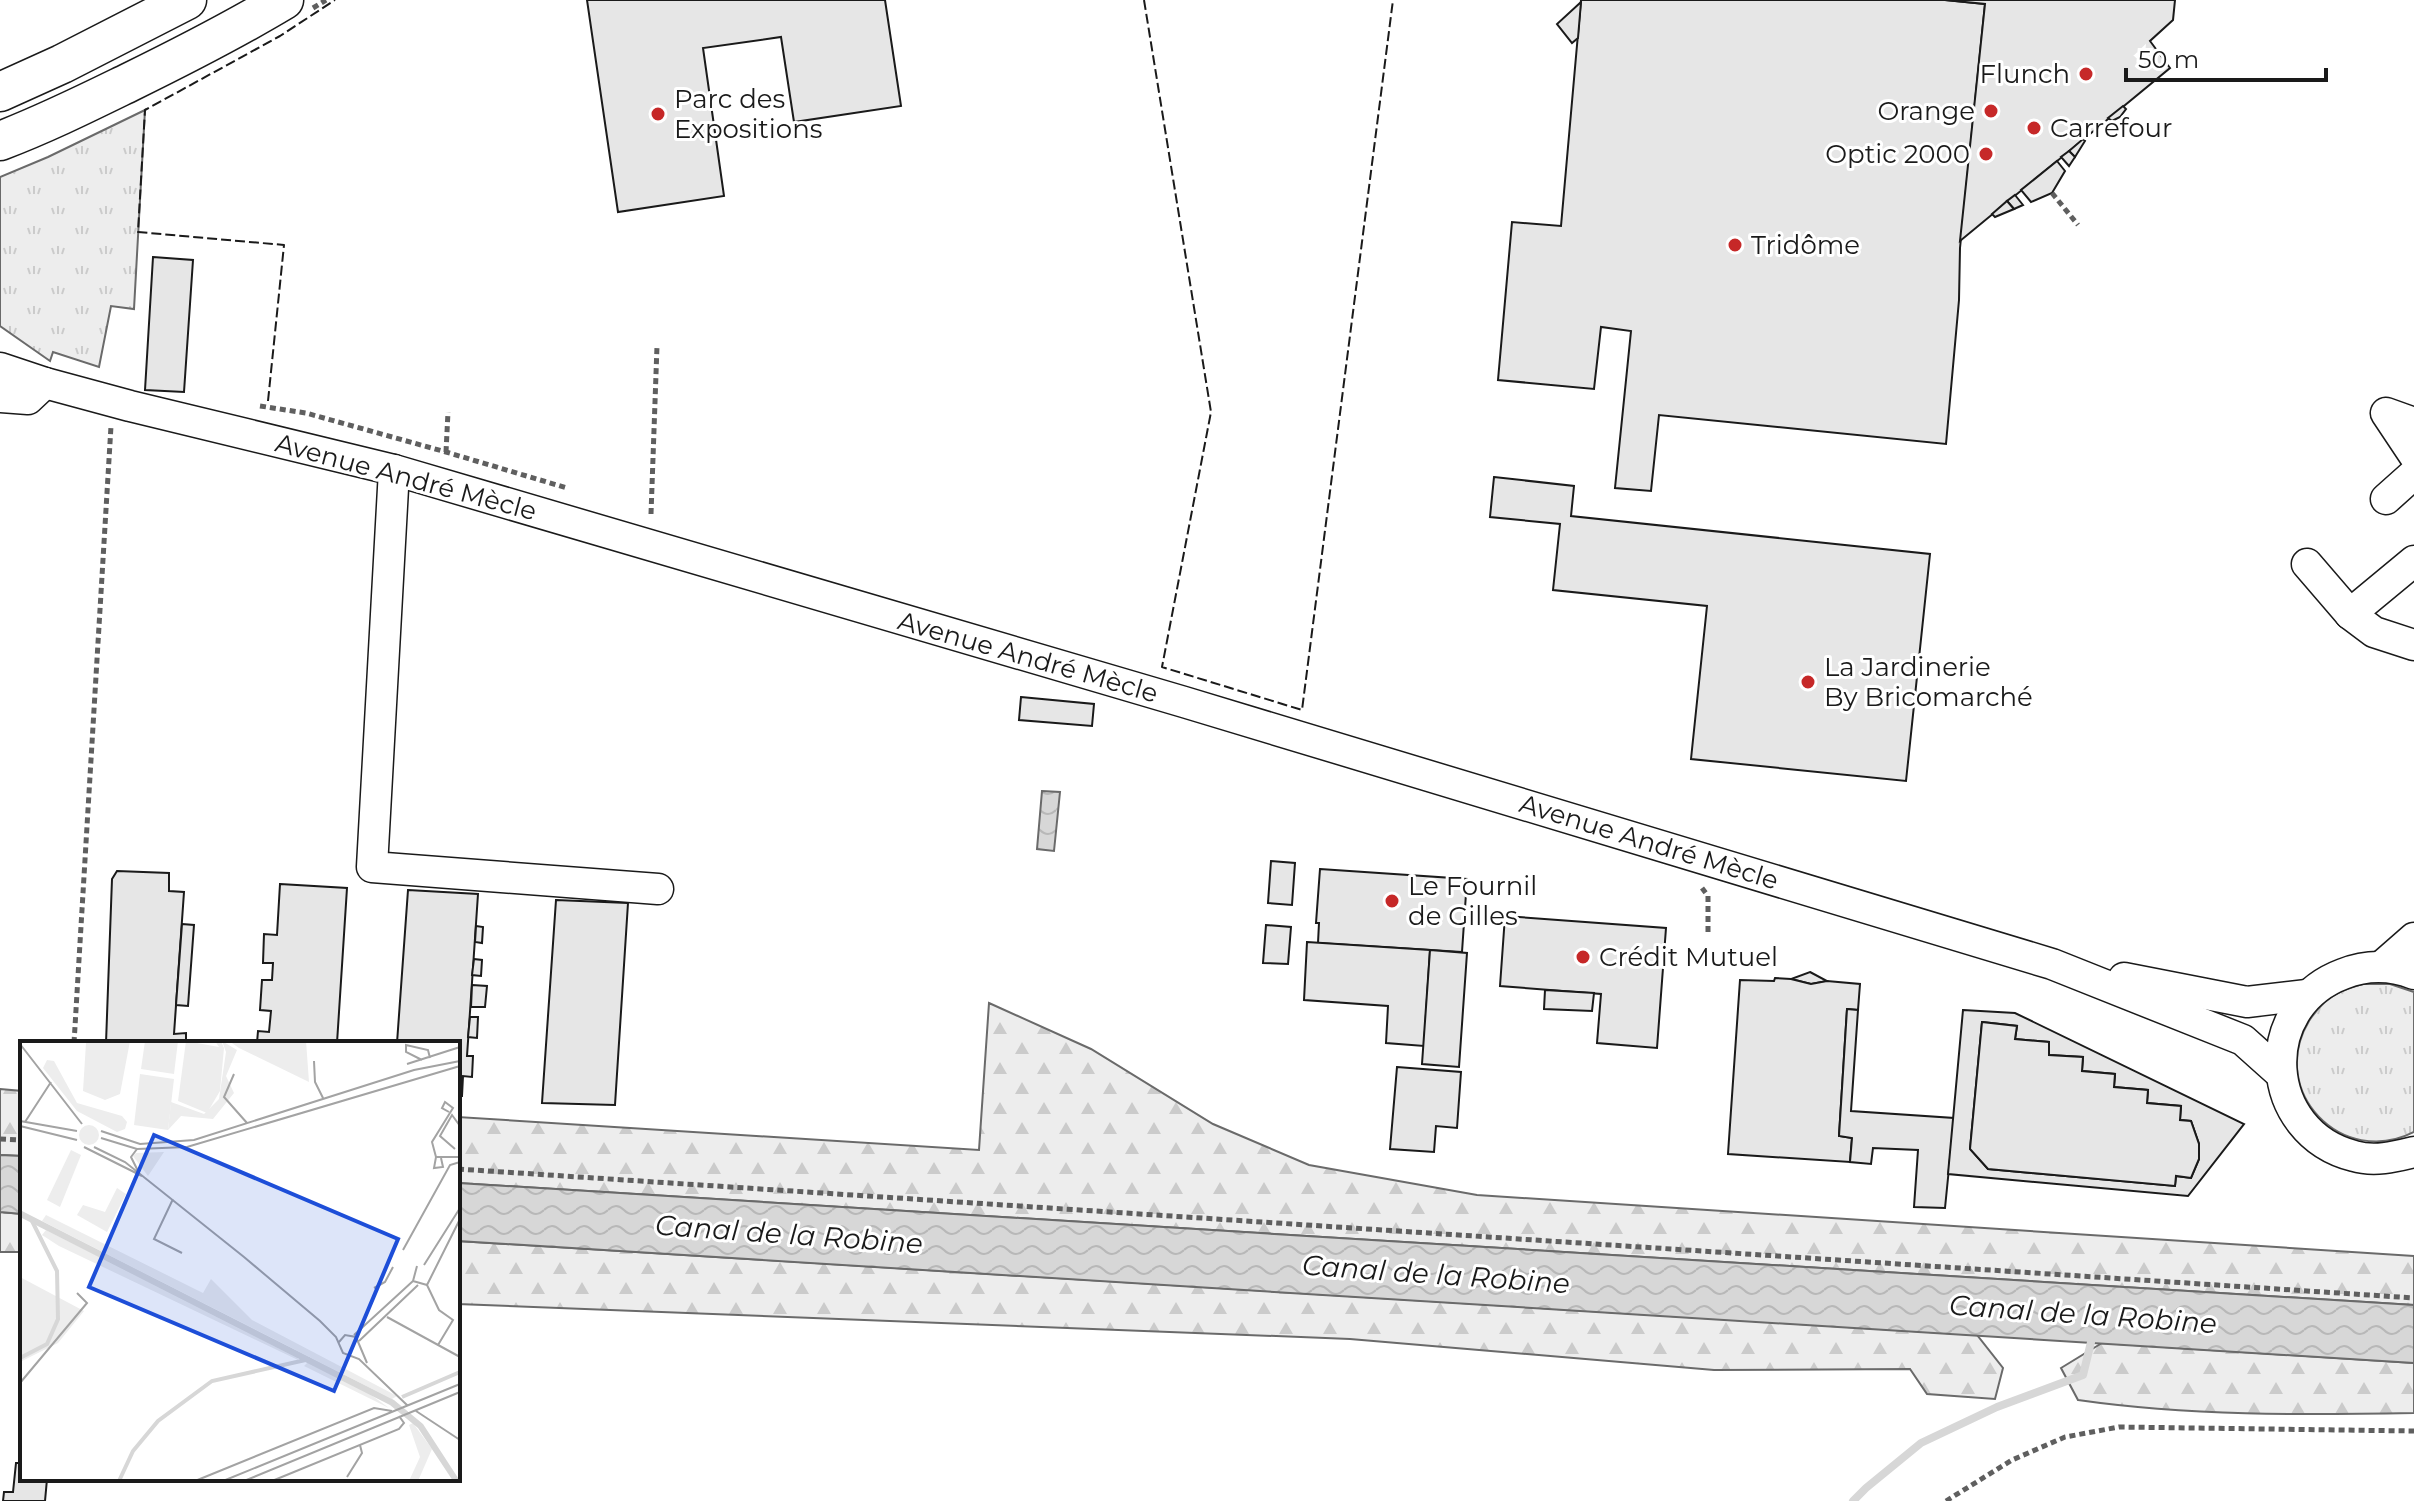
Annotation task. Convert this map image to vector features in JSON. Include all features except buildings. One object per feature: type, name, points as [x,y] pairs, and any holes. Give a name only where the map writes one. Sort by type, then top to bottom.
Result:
[{"type":"main road","points":[[0,92],[187,0]]},
{"type":"main road","points":[[0,141],[39,126],[163,66],[240,27],[284,0]]},
{"type":"street","name":"Avenue André Mècle","points":[[14,380],[394,470],[1169,698],[2052,964],[2243,1040],[2281,1074]]},
{"type":"street","points":[[2414,423],[2386,413],[2414,455]]},
{"type":"street","points":[[394,470],[372,867],[658,889]]},
{"type":"street","points":[[2386,499],[2414,474]]},
{"type":"street","points":[[2350,614],[2414,561]]},
{"type":"street","points":[[2307,564],[2350,614],[2374,632],[2414,645]]},
{"type":"street","points":[[2382,966],[2414,938]]},
{"type":"street","name":"Avenue André Mècle","points":[[2052,964],[2247,1002],[2307,995]]},
{"type":"street","points":[[2414,974],[2382,966],[2354,969],[2329,979],[2307,995],[2291,1018],[2282,1045],[2281,1074],[2288,1102],[2305,1127],[2328,1146],[2355,1157],[2385,1159],[2414,1152]]},
{"type":"path","points":[[2052,193],[2078,225]]},
{"type":"path","points":[[651,514],[657,346]]},
{"type":"path","points":[[74,1041],[111,401]]},
{"type":"path","points":[[446,452],[448,412]]},
{"type":"path","points":[[0,1139],[20,1140]]},
{"type":"path","points":[[460,1169],[2414,1298]]},
{"type":"path","points":[[1946,1501],[2012,1460],[2065,1437],[2119,1427],[2414,1431]]},
{"type":"green space","points":[[145,110],[134,309],[111,306],[99,367],[53,352],[50,361],[0,326],[0,177]]},
{"type":"green space","points":[[2363,984],[2390,984],[2414,992],[2414,1132],[2387,1141],[2361,1140],[2338,1132],[2319,1117],[2305,1097],[2298,1073],[2298,1047],[2309,1021],[2335,995]]},
{"type":"green space","points":[[989,1003],[1091,1049],[1213,1124],[1309,1165],[1477,1195],[2414,1256],[2414,1305],[460,1183],[460,1117],[979,1150]]},
{"type":"green space","points":[[0,1089],[20,1091],[20,1156],[0,1155]]},
{"type":"green space","points":[[0,1212],[20,1214],[20,1252],[0,1252]]},
{"type":"green space","points":[[460,1241],[1977,1335],[2003,1368],[1995,1399],[1927,1394],[1910,1369],[1714,1370],[1350,1339],[460,1304]]},
{"type":"green space","points":[[2102,1343],[2414,1363],[2414,1413],[2204,1412],[2078,1400],[2061,1368]]},
{"type":"water","points":[[1042,791],[1060,792],[1054,851],[1037,849]]},
{"type":"water","points":[[0,1155],[20,1156],[20,1214],[0,1212]]},
{"type":"water","name":"Canal de la Robine","points":[[460,1183],[2414,1305],[2414,1363],[460,1241]]},
{"type":"waterway","name":"Canal de la Robine","points":[[1853,1501],[1921,1443],[1997,1407],[2083,1375],[2093,1334]]},
{"type":"fence","points":[[268,401],[284,245],[138,232],[145,110],[280,36],[335,0]]},
{"type":"fence","points":[[1144,0],[1211,412],[1162,667],[1302,710],[1393,0]]},
{"type":"place","name":"Flunch","points":[[2086,74]]},
{"type":"place","name":"Orange","points":[[1991,111]]},
{"type":"place","name":"Parc des Expositions","points":[[658,114]]},
{"type":"place","name":"Carrefour","points":[[2034,128]]},
{"type":"place","name":"Optic 2000","points":[[1986,154]]},
{"type":"place","name":"Tridôme","points":[[1735,245]]},
{"type":"place","name":"La Jardinerie By Bricomarché","points":[[1808,682]]},
{"type":"place","name":"Le Fournil de Gilles","points":[[1392,901]]},
{"type":"place","name":"Crédit Mutuel","points":[[1583,957]]}]
